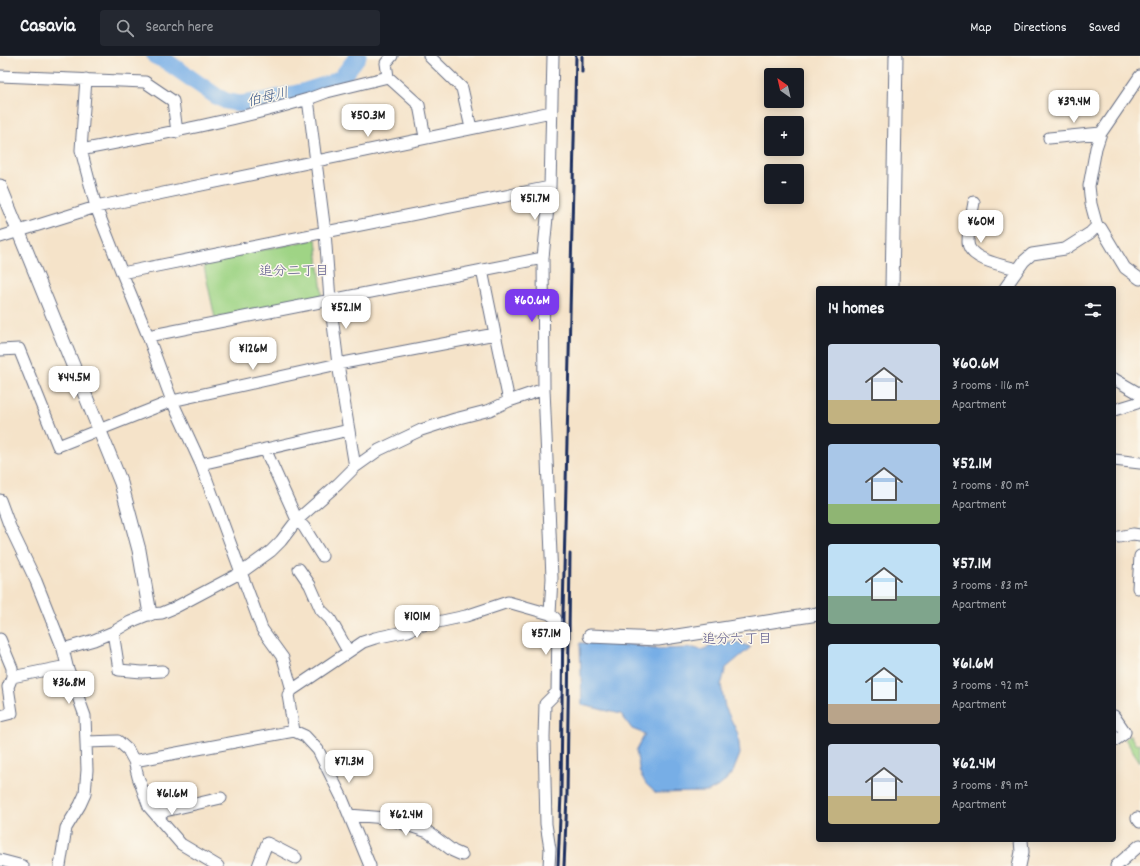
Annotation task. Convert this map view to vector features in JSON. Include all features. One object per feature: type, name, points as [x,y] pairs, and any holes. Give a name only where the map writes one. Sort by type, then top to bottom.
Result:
[{"type":"street","points":[[392,56],[386,63],[388,77],[419,105],[425,137]]},
{"type":"street","points":[[429,56],[462,88],[471,128]]},
{"type":"street","points":[[550,614],[552,578],[544,389],[543,258],[550,187],[553,56]]},
{"type":"street","points":[[892,286],[896,56]]},
{"type":"street","points":[[0,76],[145,82],[173,101],[177,132]]},
{"type":"street","points":[[1140,76],[1100,133],[1089,186],[1091,204],[1097,226],[1101,228],[1125,268],[1140,279]]},
{"type":"street","points":[[81,150],[177,132],[271,109],[327,92],[388,77]]},
{"type":"street","points":[[86,79],[81,150],[96,207],[148,336],[172,401],[201,464],[262,629],[283,658],[292,690]]},
{"type":"street","points":[[308,99],[325,232],[330,300],[338,364],[355,467]]},
{"type":"street","points":[[0,237],[96,207],[425,137],[551,112]]},
{"type":"street","points":[[1049,138],[1100,133]]},
{"type":"street","points":[[0,186],[121,483],[139,550],[150,614]]},
{"type":"street","points":[[122,273],[550,187]]},
{"type":"street","points":[[974,202],[968,244],[972,252],[987,261],[1018,269]]},
{"type":"street","points":[[1005,286],[1018,269],[1032,254],[1065,249],[1090,233],[1097,226]]},
{"type":"street","points":[[148,336],[543,258]]},
{"type":"street","points":[[482,270],[509,401]]},
{"type":"street","points":[[0,350],[19,349],[58,446],[172,401],[338,364],[495,334]]},
{"type":"street","points":[[1116,381],[1139,399],[1116,409]]},
{"type":"street","points":[[63,649],[94,640],[150,614],[162,613],[174,608],[242,572],[271,551],[281,541],[297,520],[355,467],[379,450],[421,430],[490,410],[509,401],[544,389]]},
{"type":"street","points":[[201,464],[349,430]]},
{"type":"street","points":[[265,449],[297,520],[304,527],[322,556]]},
{"type":"street","points":[[1116,460],[1140,463]]},
{"type":"street","points":[[0,500],[10,527],[36,581],[63,649],[67,666],[85,716],[87,770],[85,794],[66,828],[60,866]]},
{"type":"street","points":[[1120,537],[1133,534],[1140,535]]},
{"type":"street","points":[[1138,588],[1140,556]]},
{"type":"street","points":[[299,569],[310,585],[321,610],[330,619],[348,651]]},
{"type":"street","points":[[294,730],[288,695],[292,690],[363,642],[408,631],[419,626],[466,616],[508,602],[550,614],[555,618],[558,624],[557,692],[545,704],[544,737],[546,824],[550,848],[549,866]]},
{"type":"street","points":[[590,636],[658,639],[816,614]]},
{"type":"street","points":[[113,632],[119,670],[142,672],[162,671]]},
{"type":"street","points":[[0,639],[12,668],[12,678],[8,687],[12,713],[0,716]]},
{"type":"street","points":[[12,678],[67,666]]},
{"type":"street","points":[[1116,719],[1125,732],[1116,740]]},
{"type":"street","points":[[134,761],[294,730],[305,736],[318,750],[342,798],[370,866]]},
{"type":"street","points":[[86,742],[118,741],[128,750],[134,761],[149,807],[180,844],[218,866]]},
{"type":"street","points":[[158,817],[165,811],[221,798]]},
{"type":"street","points":[[349,815],[386,818],[428,832],[453,851],[462,855]]},
{"type":"street","points":[[1019,866],[1022,852],[1021,842]]},
{"type":"street","points":[[258,866],[268,843],[296,858]]},
{"type":"street","points":[[1116,866],[1140,845]]},
{"type":"street","points":[[0,860],[23,866]]},
{"type":"green space","points":[[316,239],[322,293],[321,296],[215,318],[203,262]]},
{"type":"green space","points":[[1130,735],[1136,745],[1140,743],[1140,762],[1125,739]]},
{"type":"water","points":[[736,642],[751,647],[726,668],[721,685],[725,707],[738,734],[740,754],[733,772],[722,784],[708,792],[656,793],[646,784],[640,773],[636,751],[645,734],[632,729],[621,714],[582,705],[580,643],[623,643],[654,649],[694,648],[701,650],[712,646]]},
{"type":"waterway","name":"伯母川","points":[[155,56],[166,61],[216,96],[226,101],[240,104],[262,101],[302,92],[331,83],[342,77],[358,56]]},
{"type":"railway","points":[[558,866],[561,794],[563,613],[576,56]]},
{"type":"railway","points":[[582,56],[582,72]]},
{"type":"railway","points":[[564,866],[567,796],[570,554]]},
{"type":"district","name":"追分二丁目","points":[[294,272]]},
{"type":"district","name":"追分六丁目","points":[[737,640]]}]
